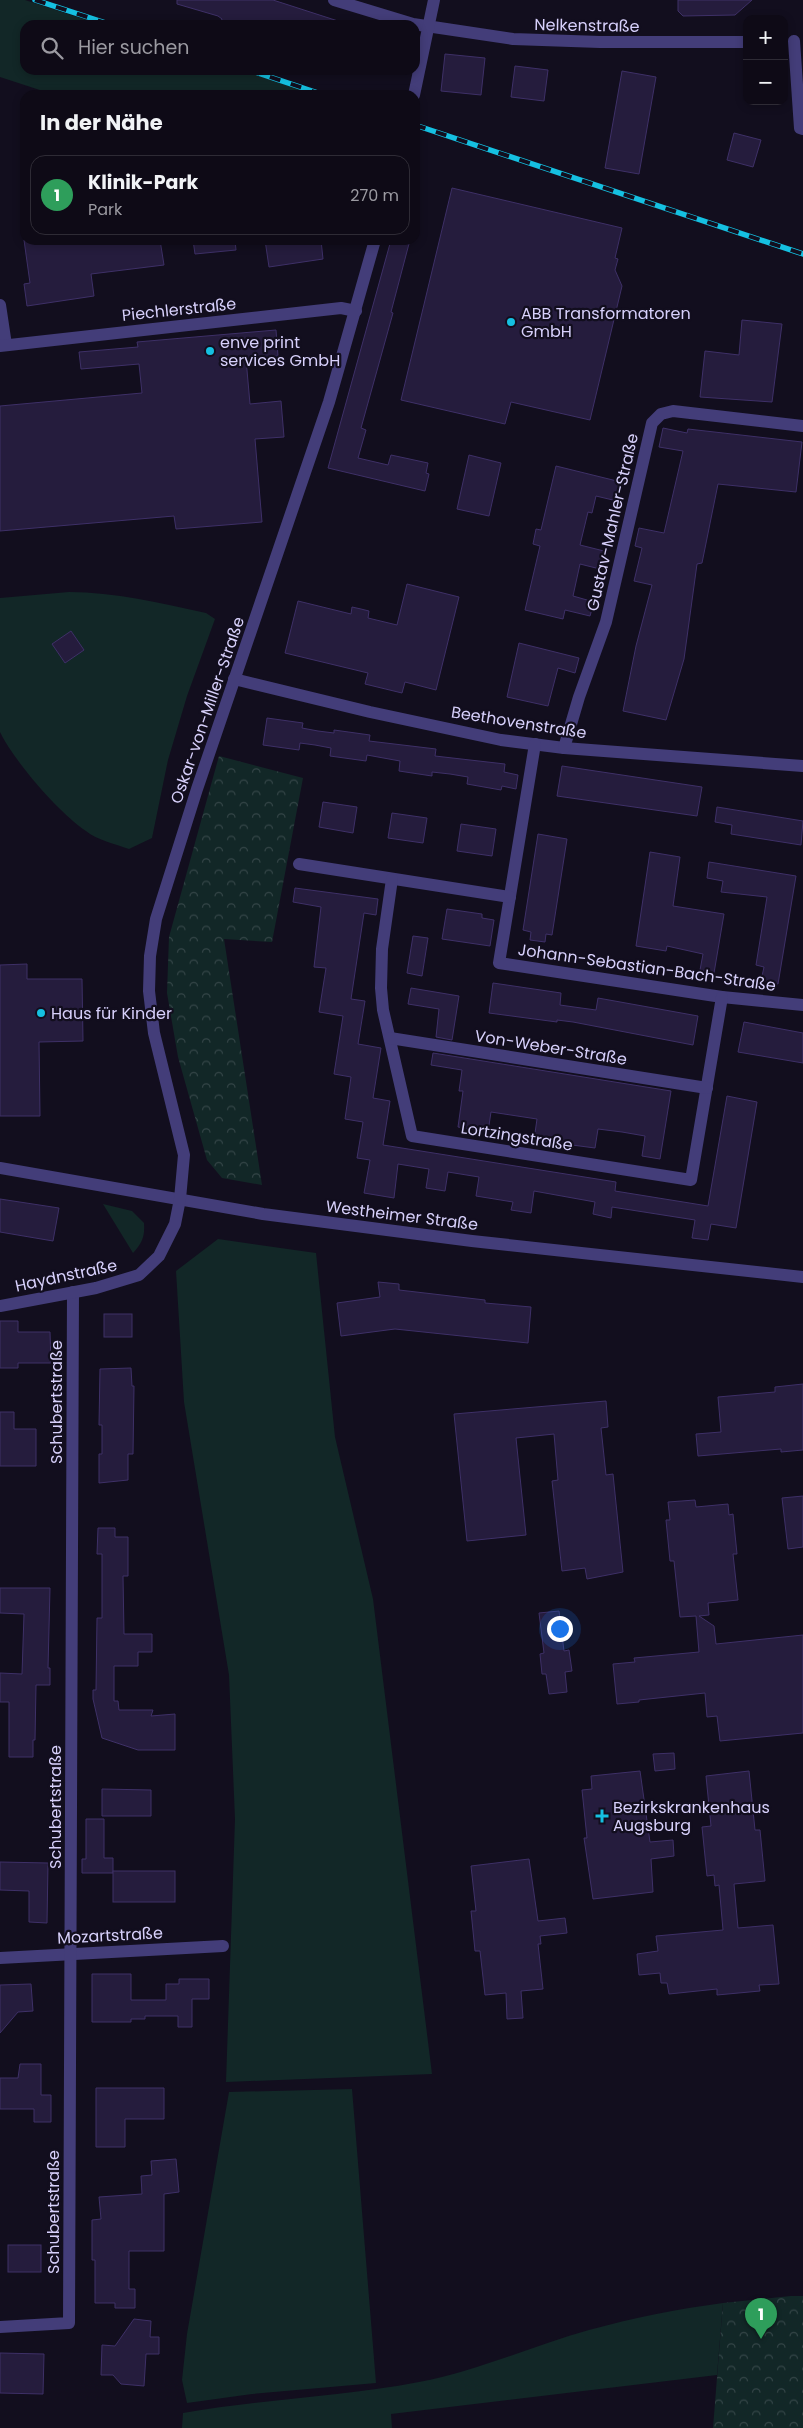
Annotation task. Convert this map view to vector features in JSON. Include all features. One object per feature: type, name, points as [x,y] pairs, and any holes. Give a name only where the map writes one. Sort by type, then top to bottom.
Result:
[{"type":"street","name":"Nelkenstraße","points":[[334,0],[400,20]]},
{"type":"street","points":[[420,65],[434,0]]},
{"type":"street","name":"Nelkenstraße","points":[[420,24],[513,39],[600,42],[743,42]]},
{"type":"street","points":[[794,41],[800,128],[803,128]]},
{"type":"street","points":[[415,90],[418,75]]},
{"type":"street","name":"Oskar-von-Miller-Straße","points":[[180,1199],[184,1155],[154,1032],[148,991],[150,956],[158,911],[197,789],[329,402],[374,245]]},
{"type":"street","name":"Piechlerstraße","points":[[0,306],[3,346],[341,308],[356,311]]},
{"type":"street","name":"Gustav-Mahler-Straße","points":[[564,748],[579,697],[606,622],[652,423],[661,414],[673,411],[803,426]]},
{"type":"street","name":"Beethovenstraße","points":[[234,679],[370,712],[502,740],[564,748],[803,766]]},
{"type":"street","name":"Johann-Sebastian-Bach-Straße","points":[[535,744],[499,963],[722,997],[803,1005]]},
{"type":"street","points":[[299,864],[510,897]]},
{"type":"street","name":"Lortzingstraße","points":[[392,878],[380,967],[383,1010],[412,1136],[691,1180],[722,997]]},
{"type":"street","name":"Von-Weber-Straße","points":[[390,1038],[707,1088]]},
{"type":"street","name":"Westheimer Straße","points":[[0,1168],[263,1214],[462,1239],[803,1277]]},
{"type":"street","name":"Haydnstraße","points":[[0,1306],[73,1292],[139,1275],[159,1256],[175,1224],[180,1199]]},
{"type":"street","name":"Schubertstraße","points":[[0,2327],[69,2323],[73,1292]]},
{"type":"street","name":"Mozartstraße","points":[[0,1958],[223,1946]]},
{"type":"green space","points":[[0,0],[25,0],[87,20],[20,20],[20,75],[255,75],[302,90],[40,90],[0,77]]},
{"type":"green space","points":[[86,592],[138,599],[206,613],[215,619],[187,696],[168,760],[152,838],[129,849],[95,837],[75,823],[38,786],[0,732],[0,598]]},
{"type":"green space","points":[[219,756],[303,778],[272,942],[224,939],[262,1185],[222,1178],[207,1160],[178,1057],[167,993],[169,937]]},
{"type":"green space","points":[[103,1204],[132,1211],[144,1223],[142,1240],[133,1253]]},
{"type":"green space","points":[[218,1239],[316,1253],[335,1437],[373,1599],[432,2074],[226,2082],[235,1819],[229,1675],[184,1402],[176,1271]]},
{"type":"green space","points":[[352,2089],[376,2383],[252,2394],[187,2403],[182,2380],[187,2334],[229,2092]]},
{"type":"green space","points":[[803,2296],[803,2428],[713,2428],[723,2303]]},
{"type":"green space","points":[[723,2303],[717,2375],[391,2414],[392,2428],[182,2428],[183,2413],[419,2382],[483,2365],[568,2336],[606,2326],[672,2311]]},
{"type":"building","points":[[177,0],[273,0],[335,20],[222,20],[218,16],[177,4]]},
{"type":"building","points":[[678,0],[752,0],[735,15],[683,16],[678,11]]},
{"type":"building","points":[[445,54],[485,58],[481,95],[441,91]]},
{"type":"building","points":[[515,66],[548,70],[544,101],[511,97]]},
{"type":"building","points":[[622,71],[656,77],[639,174],[605,168]]},
{"type":"building","points":[[734,133],[761,140],[753,167],[727,160]]},
{"type":"building","points":[[452,188],[622,228],[615,258],[618,259],[615,270],[622,286],[590,420],[511,402],[505,424],[401,400]]},
{"type":"building","points":[[25,245],[161,245],[164,265],[91,274],[94,296],[27,306],[24,284],[30,283]]},
{"type":"building","points":[[194,245],[236,245],[236,250],[195,254]]},
{"type":"building","points":[[266,245],[322,245],[323,259],[269,267]]},
{"type":"building","points":[[390,245],[409,245],[391,312],[393,313],[361,428],[366,430],[358,458],[388,465],[391,455],[428,463],[426,473],[429,474],[425,491],[328,468]]},
{"type":"building","points":[[742,320],[782,324],[772,402],[700,397],[705,351],[739,355]]},
{"type":"building","points":[[276,330],[278,356],[246,359],[250,404],[281,401],[284,437],[255,439],[262,522],[176,529],[174,516],[0,531],[0,406],[142,393],[139,364],[81,369],[79,352],[138,347],[137,342]]},
{"type":"building","points":[[663,428],[687,433],[688,429],[802,442],[796,492],[718,484],[702,563],[697,564],[684,659],[666,720],[623,711],[636,646],[652,585],[634,581],[642,548],[635,546],[639,528],[664,533],[683,451],[659,447]]},
{"type":"building","points":[[469,455],[501,463],[489,516],[457,509]]},
{"type":"building","points":[[556,466],[621,482],[617,501],[596,496],[592,513],[588,512],[580,545],[604,551],[600,569],[580,564],[573,596],[594,602],[590,616],[565,610],[563,619],[525,610],[540,546],[533,544],[536,529],[541,530]]},
{"type":"building","points":[[407,584],[459,597],[436,690],[405,682],[402,693],[365,684],[368,673],[285,653],[298,601],[351,614],[352,607],[361,609],[369,611],[368,618],[397,625]]},
{"type":"building","points":[[71,631],[84,650],[65,663],[52,644]]},
{"type":"building","points":[[519,643],[579,658],[575,673],[558,668],[548,706],[507,697]]},
{"type":"building","points":[[267,718],[303,723],[302,728],[318,731],[334,733],[334,730],[370,735],[369,741],[436,749],[435,756],[505,764],[504,772],[518,775],[516,789],[502,786],[501,790],[467,784],[468,777],[450,774],[432,772],[432,776],[399,771],[400,761],[367,755],[366,761],[330,756],[331,748],[315,745],[300,743],[299,750],[263,745]]},
{"type":"building","points":[[562,766],[702,787],[697,816],[557,796]]},
{"type":"building","points":[[323,802],[357,807],[353,833],[319,827]]},
{"type":"building","points":[[717,807],[803,821],[801,845],[731,834],[732,825],[715,822]]},
{"type":"building","points":[[392,813],[427,818],[423,843],[388,838]]},
{"type":"building","points":[[461,824],[496,829],[492,856],[457,851]]},
{"type":"building","points":[[538,834],[567,839],[552,935],[546,934],[545,942],[530,940],[531,932],[523,930]]},
{"type":"building","points":[[650,852],[680,857],[673,906],[724,914],[714,973],[700,970],[703,954],[667,946],[666,951],[636,946]]},
{"type":"building","points":[[709,862],[796,876],[778,984],[761,981],[764,967],[756,965],[767,897],[721,892],[723,881],[707,878]]},
{"type":"building","points":[[295,888],[378,899],[376,915],[364,913],[351,999],[365,1001],[358,1044],[381,1048],[373,1098],[390,1101],[383,1145],[616,1182],[615,1191],[708,1206],[727,1096],[757,1102],[736,1228],[711,1224],[708,1240],[692,1238],[695,1220],[612,1207],[611,1218],[593,1214],[595,1202],[534,1191],[531,1213],[511,1210],[513,1202],[476,1196],[479,1177],[448,1172],[445,1191],[426,1188],[429,1169],[398,1164],[394,1198],[364,1193],[370,1160],[357,1158],[363,1122],[345,1119],[351,1077],[334,1074],[343,1016],[319,1012],[326,968],[314,967],[321,907],[293,902]]},
{"type":"building","points":[[447,909],[482,914],[482,918],[494,920],[490,946],[442,939]]},
{"type":"building","points":[[413,936],[428,938],[422,976],[407,973]]},
{"type":"building","name":"Haus für Kinder","points":[[27,964],[27,979],[82,979],[83,1041],[39,1042],[40,1116],[0,1116],[0,965]]},
{"type":"building","points":[[493,983],[561,993],[560,1005],[596,1010],[598,998],[698,1016],[693,1045],[573,1022],[557,1020],[557,1022],[489,1013]]},
{"type":"building","points":[[411,988],[459,996],[452,1040],[436,1037],[439,1009],[408,1004]]},
{"type":"building","points":[[744,1022],[803,1033],[803,1063],[738,1052]]},
{"type":"building","points":[[433,1053],[671,1091],[660,1159],[642,1156],[645,1136],[622,1132],[598,1129],[595,1148],[534,1140],[537,1119],[491,1112],[488,1132],[458,1127],[463,1091],[459,1091],[462,1070],[431,1065]]},
{"type":"building","points":[[0,1199],[59,1208],[53,1241],[0,1232]]},
{"type":"building","points":[[378,1282],[399,1284],[399,1290],[485,1300],[485,1303],[531,1307],[528,1343],[395,1329],[341,1336],[337,1303],[380,1297]]},
{"type":"building","points":[[104,1314],[132,1314],[132,1337],[104,1337]]},
{"type":"building","points":[[0,1321],[18,1321],[18,1332],[50,1332],[51,1363],[18,1363],[18,1368],[0,1368]]},
{"type":"building","points":[[131,1368],[132,1386],[134,1386],[133,1454],[128,1454],[128,1480],[99,1483],[99,1454],[102,1454],[102,1425],[99,1425],[100,1369]]},
{"type":"building","points":[[803,1384],[803,1450],[781,1452],[781,1449],[698,1456],[696,1434],[721,1432],[718,1397],[775,1392],[775,1387]]},
{"type":"building","points":[[606,1401],[608,1427],[601,1428],[606,1475],[613,1474],[623,1572],[587,1579],[585,1568],[562,1571],[552,1481],[558,1480],[554,1434],[516,1438],[526,1535],[467,1541],[454,1414]]},
{"type":"building","points":[[0,1412],[14,1412],[14,1429],[36,1429],[36,1466],[0,1466]]},
{"type":"building","points":[[803,1496],[803,1547],[788,1549],[782,1498]]},
{"type":"building","points":[[695,1500],[696,1507],[728,1504],[729,1515],[733,1514],[737,1554],[733,1554],[738,1600],[708,1603],[709,1615],[699,1616],[714,1626],[716,1644],[803,1635],[803,1733],[720,1741],[717,1716],[707,1717],[705,1693],[617,1704],[613,1664],[635,1662],[634,1658],[699,1652],[696,1616],[680,1617],[674,1561],[670,1561],[666,1520],[670,1520],[668,1502]]},
{"type":"building","points":[[98,1528],[115,1528],[115,1537],[128,1537],[128,1576],[123,1576],[124,1634],[152,1634],[152,1652],[138,1652],[138,1666],[114,1666],[114,1701],[118,1701],[119,1710],[153,1710],[151,1716],[175,1714],[175,1750],[138,1750],[102,1738],[93,1699],[93,1690],[96,1690],[97,1618],[102,1618],[102,1554],[97,1554]]},
{"type":"building","points":[[0,1588],[50,1588],[48,1668],[50,1668],[50,1685],[36,1685],[33,1757],[9,1757],[9,1702],[0,1702],[0,1673],[22,1674],[24,1614],[0,1613]]},
{"type":"building","points":[[559,1611],[564,1651],[569,1650],[572,1671],[565,1672],[567,1692],[549,1694],[546,1674],[542,1674],[540,1654],[544,1653],[539,1613]]},
{"type":"building","points":[[674,1753],[675,1769],[655,1771],[653,1754]]},
{"type":"building","points":[[640,1771],[650,1842],[673,1840],[674,1856],[651,1859],[653,1892],[593,1899],[584,1838],[587,1838],[582,1790],[592,1789],[591,1776]]},
{"type":"building","points":[[749,1771],[755,1830],[760,1830],[765,1881],[734,1884],[738,1928],[773,1925],[779,1984],[759,1985],[760,1991],[717,1995],[717,1989],[669,1994],[667,1983],[661,1983],[660,1973],[639,1975],[637,1954],[658,1951],[656,1936],[723,1930],[719,1885],[715,1886],[714,1875],[707,1876],[702,1827],[711,1826],[706,1776]]},
{"type":"building","points":[[102,1789],[151,1790],[151,1816],[102,1816]]},
{"type":"building","points":[[86,1819],[104,1819],[104,1858],[113,1858],[113,1873],[82,1873],[82,1859],[86,1859]]},
{"type":"building","points":[[529,1859],[538,1921],[565,1918],[567,1933],[540,1936],[541,1944],[538,1944],[543,1989],[521,1991],[523,2018],[507,2019],[506,1993],[485,1995],[480,1951],[475,1951],[471,1911],[476,1911],[471,1866]]},
{"type":"building","points":[[0,1862],[48,1863],[47,1923],[29,1922],[29,1891],[0,1890]]},
{"type":"building","points":[[113,1871],[175,1871],[175,1902],[113,1902]]},
{"type":"building","points":[[92,1974],[131,1974],[131,2000],[166,2000],[166,1984],[179,1984],[179,1979],[209,1979],[209,1999],[192,1999],[192,2027],[178,2027],[178,2016],[145,2016],[145,2019],[131,2019],[131,2022],[92,2022]]},
{"type":"building","points":[[31,1984],[33,2011],[18,2012],[0,2033],[0,1985]]},
{"type":"building","points":[[20,2064],[41,2064],[41,2095],[51,2095],[51,2122],[34,2122],[34,2109],[0,2109],[0,2078],[18,2078]]},
{"type":"building","points":[[96,2088],[164,2088],[164,2119],[125,2119],[125,2147],[96,2147]]},
{"type":"building","points":[[176,2159],[179,2192],[164,2194],[164,2251],[129,2251],[129,2289],[135,2289],[135,2308],[115,2308],[115,2303],[95,2303],[95,2260],[92,2260],[92,2220],[101,2219],[99,2197],[142,2194],[141,2176],[152,2175],[151,2161]]},
{"type":"building","points":[[8,2245],[41,2245],[41,2272],[8,2272]]},
{"type":"building","points":[[134,2319],[151,2321],[150,2337],[159,2337],[159,2354],[146,2354],[144,2386],[121,2384],[113,2375],[101,2375],[102,2345],[115,2346]]},
{"type":"building","points":[[0,2353],[44,2354],[43,2394],[0,2393]]},
{"type":"railway","points":[[35,0],[97,20]]},
{"type":"railway","points":[[264,75],[309,90]]},
{"type":"railway","points":[[420,127],[803,254]]},
{"type":"place","name":"ABB Transformatoren GmbH","points":[[511,322]]},
{"type":"place","name":"enve print services GmbH","points":[[210,351]]},
{"type":"place","name":"Haus für Kinder","points":[[41,1013]]},
{"type":"place","name":"Bezirkskrankenhaus Augsburg","points":[[602,1816]]},
{"type":"place","name":"Klinik-Park","points":[[761,2339]]}]
